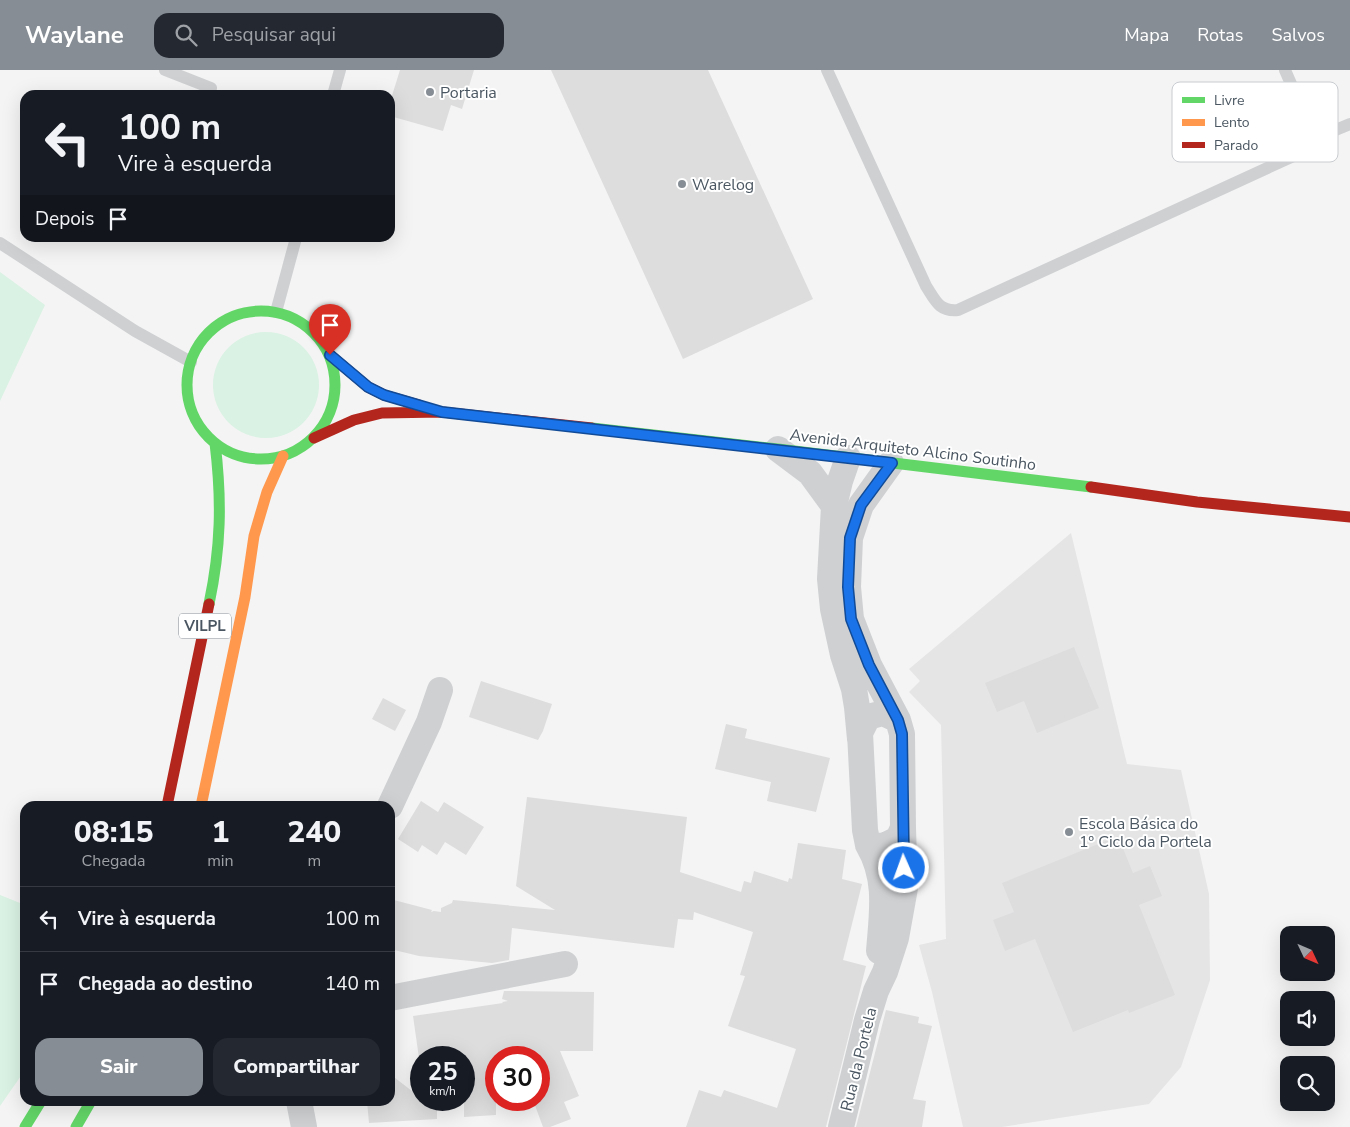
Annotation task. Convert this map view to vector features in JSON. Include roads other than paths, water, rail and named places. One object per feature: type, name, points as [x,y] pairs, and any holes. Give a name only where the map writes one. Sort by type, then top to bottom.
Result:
[{"type":"main road","points":[[258,311],[276,312],[293,318],[308,327],[321,340],[330,355],[336,384],[330,413],[314,438],[283,456],[266,459],[248,458],[231,452],[215,443],[202,430],[194,415],[188,398],[191,362],[199,346],[210,332],[224,321],[241,314],[258,311]]},
{"type":"main road","name":"Avenida Arquiteto Alcino Soutinho","points":[[330,355],[368,387],[384,395],[442,412]]},
{"type":"main road","name":"Avenida Arquiteto Alcino Soutinho","points":[[314,438],[354,420],[382,413],[442,412],[778,449],[1197,502],[1350,517]]},
{"type":"main road","name":"VILPL","points":[[168,801],[212,592],[220,533],[220,486],[215,443]]},
{"type":"main road","name":"VILPL","points":[[202,801],[243,607],[254,536],[267,492],[283,456]]},
{"type":"main road","points":[[25,1127],[39,1106]]},
{"type":"main road","points":[[76,1127],[88,1106]]},
{"type":"street","points":[[778,449],[810,473],[834,506]]},
{"type":"street","name":"Rua da Portela","points":[[848,458],[834,506],[830,579],[833,609],[843,655],[858,707],[861,753]]},
{"type":"street","name":"Rua da Portela","points":[[876,991],[885,972],[896,938],[905,888],[902,734],[898,720],[869,665],[851,619],[848,587],[850,538],[861,505],[892,463]]},
{"type":"street","points":[[392,801],[428,722],[440,690]]},
{"type":"street","name":"Rua da Portela","points":[[841,1127],[876,991],[883,897],[880,869],[868,845],[864,830],[860,733],[868,717],[884,713],[898,720]]},
{"type":"street","points":[[868,845],[884,846],[898,839],[903,828]]},
{"type":"street","points":[[395,997],[565,964]]},
{"type":"street","points":[[300,1106],[304,1127]]},
{"type":"lane","points":[[165,70],[211,88]]},
{"type":"lane","points":[[334,90],[340,70]]},
{"type":"lane","points":[[827,70],[926,286],[938,304],[948,311],[958,310],[1280,162]]},
{"type":"lane","points":[[1285,70],[1290,82]]},
{"type":"lane","points":[[1338,129],[1350,124]]},
{"type":"lane","points":[[276,312],[295,242]]},
{"type":"lane","points":[[0,243],[135,331],[191,362]]},
{"type":"place","name":"Portaria","points":[[430,92]]},
{"type":"place","name":"Warelog","points":[[682,184]]},
{"type":"place","name":"Escola Básica do 1º Ciclo da Portela","points":[[1069,832]]}]
